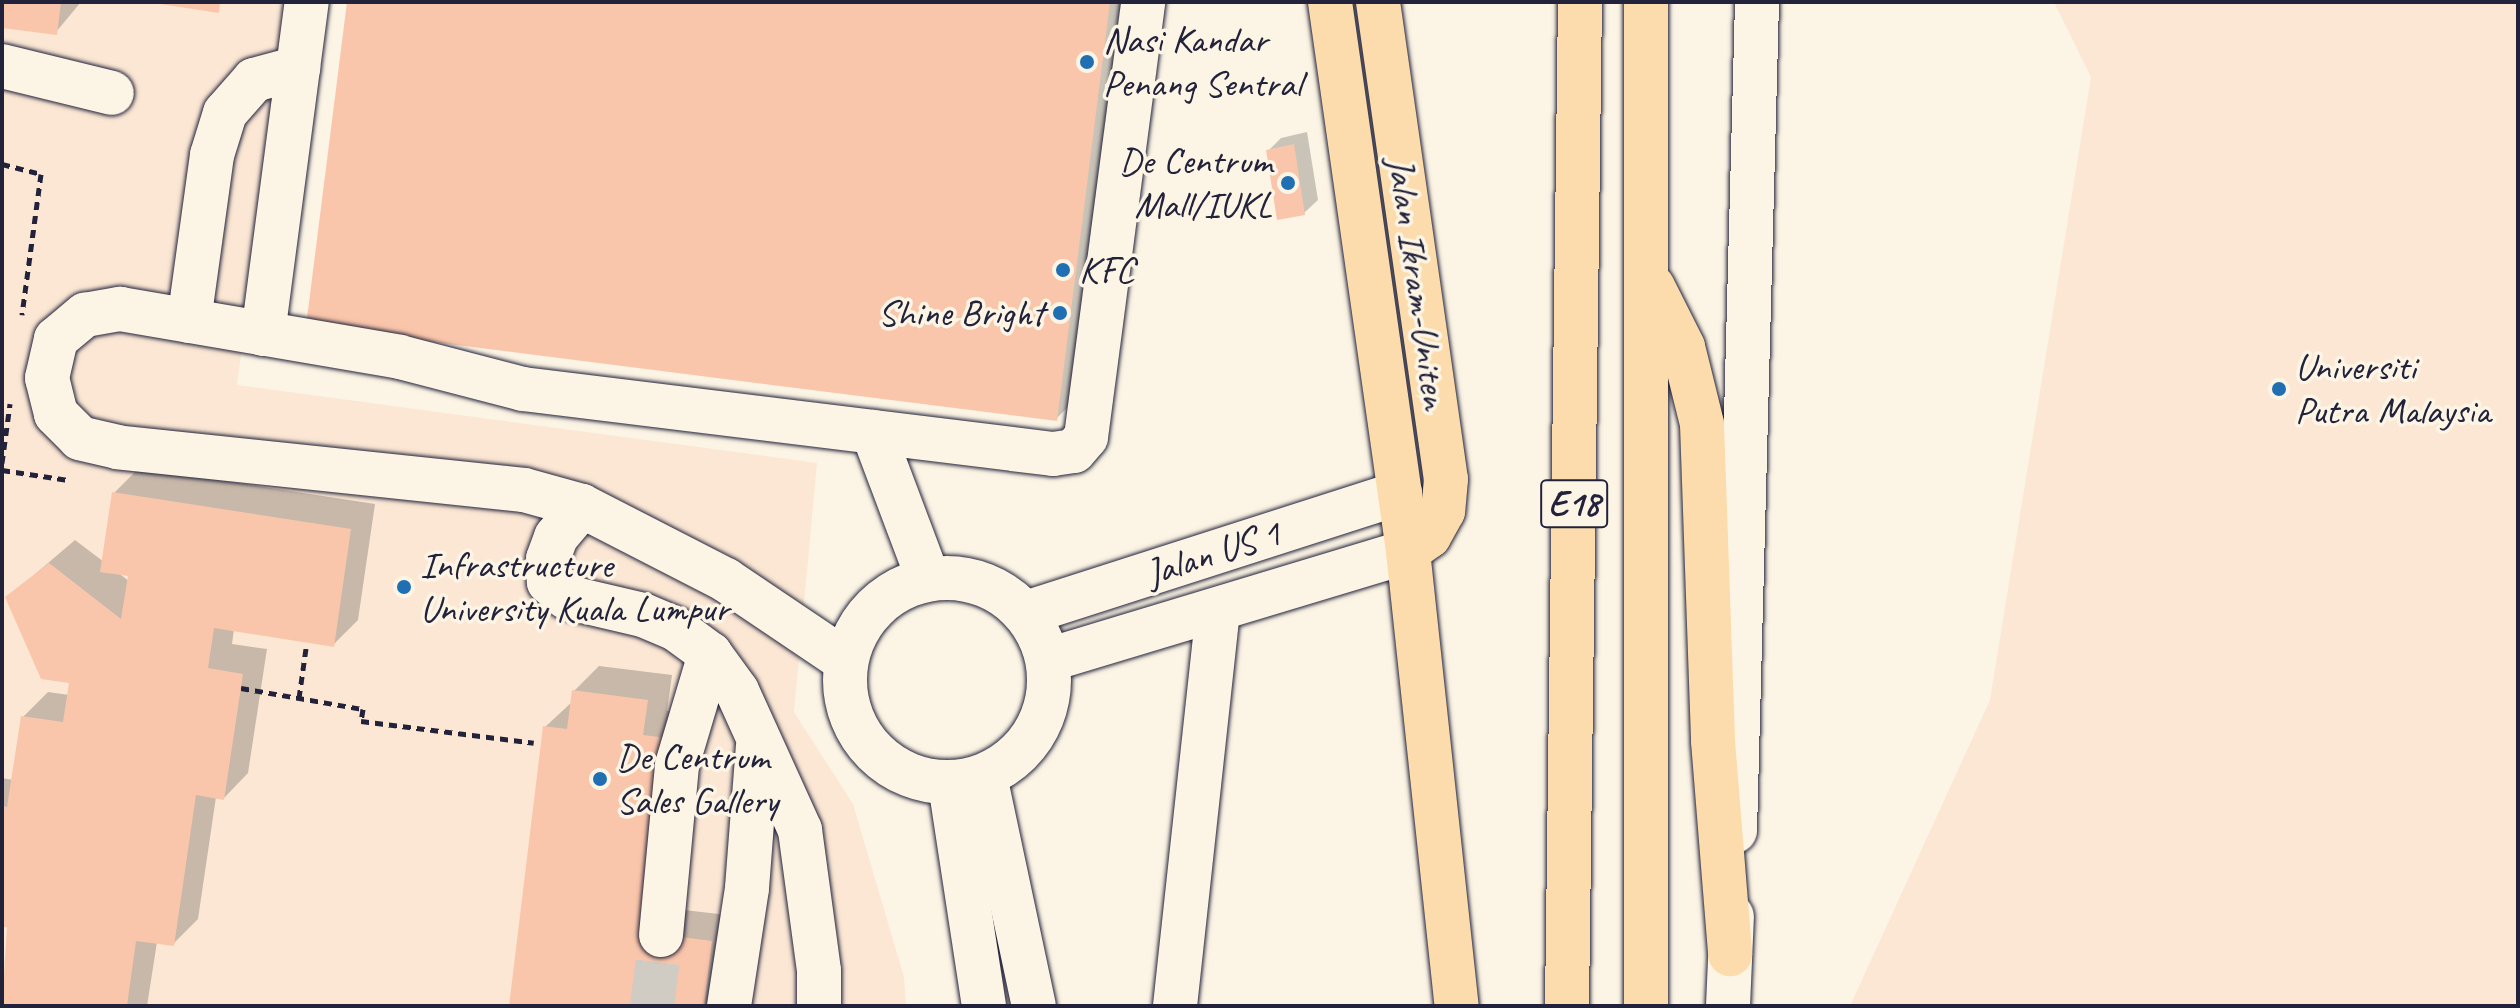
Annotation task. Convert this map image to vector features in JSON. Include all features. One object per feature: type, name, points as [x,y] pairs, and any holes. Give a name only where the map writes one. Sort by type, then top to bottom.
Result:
[{"type":"main road","name":"Jalan Ikram-Uniten","points":[[1330,2],[1408,551],[1457,1006]]},
{"type":"main road","name":"Jalan Ikram-Uniten","points":[[1378,2],[1446,479],[1443,511],[1429,536],[1408,551]]},
{"type":"main road","name":"E18","points":[[1646,2],[1649,278],[1646,1006]]},
{"type":"main road","name":"E18","points":[[1567,1006],[1578,14]]},
{"type":"main road","points":[[1649,278],[1683,347],[1702,424],[1713,741],[1730,954]]},
{"type":"street","points":[[263,334],[307,2]]},
{"type":"street","points":[[846,661],[726,580],[582,506],[524,490],[118,447],[80,438],[56,414],[47,378],[56,339],[85,315],[120,309],[263,334],[402,347],[873,432],[1053,454],[1074,451],[1086,437],[1143,2]]},
{"type":"street","points":[[1728,1006],[1757,2]]},
{"type":"street","points":[[2,66],[112,93]]},
{"type":"street","points":[[189,321],[212,155],[225,113],[254,80],[298,68]]},
{"type":"street","points":[[873,432],[928,578]]},
{"type":"street","name":"Jalan US 1","points":[[1026,613],[1400,493]]},
{"type":"street","points":[[582,506],[556,537],[548,559],[549,582],[566,597],[643,615],[676,629],[710,654],[758,735],[800,830],[810,899],[819,1006]]},
{"type":"street","name":"Jalan US 1","points":[[1048,660],[1408,551]]},
{"type":"street","points":[[928,578],[982,582],[1026,613],[1048,660],[1049,696],[1037,730],[1015,757],[967,780],[920,780],[892,768],[869,747],[853,722],[844,692],[846,661],[856,631],[874,606],[899,588],[928,578]]},
{"type":"street","points":[[1175,1006],[1218,611]]},
{"type":"street","points":[[661,935],[677,765],[710,654]]},
{"type":"street","points":[[729,1006],[747,888],[758,735]]},
{"type":"street","points":[[967,780],[984,1006]]},
{"type":"street","points":[[967,780],[1034,1006]]},
{"type":"street","points":[[747,888],[810,899]]},
{"type":"path","points":[[2,164],[41,174],[20,329]]},
{"type":"path","points":[[2,463],[12,391]]},
{"type":"path","points":[[2,405],[10,407]]},
{"type":"path","points":[[299,698],[306,648]]},
{"type":"path","points":[[241,688],[363,709],[361,721],[534,743]]},
{"type":"shaded area","name":"Infrastructure University Kuala Lumpur","points":[[2,2],[287,2],[237,385],[817,463],[794,712],[853,804],[904,977],[906,1006],[2,1006]]},
{"type":"shaded area","name":"Universiti Putra Malaysia","points":[[2054,2],[2518,2],[2518,1006],[1850,1006],[1990,700],[2091,77]]},
{"type":"building","points":[[2,2],[61,2],[57,35],[2,28]]},
{"type":"building","points":[[147,2],[220,2],[219,13]]},
{"type":"building","points":[[347,2],[1110,2],[1057,421],[306,326]]},
{"type":"building","points":[[1294,144],[1305,215],[1277,220],[1266,150]]},
{"type":"building","points":[[112,492],[351,529],[334,647],[214,628],[208,668],[243,674],[224,800],[196,795],[174,946],[136,941],[127,1006],[2,1006],[7,927],[2,927],[2,806],[7,807],[21,716],[63,722],[69,683],[41,679],[5,597],[49,563],[121,619],[128,576],[100,572]]},
{"type":"building","points":[[572,690],[648,700],[643,735],[667,738],[644,932],[712,941],[704,1006],[509,1006],[543,726],[567,729]]},
{"type":"tunnel","points":[[652,1006],[661,935]]},
{"type":"place","name":"Nasi Kandar Penang Sentral","points":[[1087,62]]},
{"type":"place","name":"De Centrum Mall/IUKL","points":[[1288,183]]},
{"type":"place","name":"KFC","points":[[1063,270]]},
{"type":"place","name":"Shine Bright","points":[[1060,313]]},
{"type":"place","name":"Universiti Putra Malaysia","points":[[2279,389]]},
{"type":"place","name":"Infrastructure University Kuala Lumpur","points":[[404,587]]},
{"type":"place","name":"De Centrum Sales Gallery","points":[[600,779]]}]
